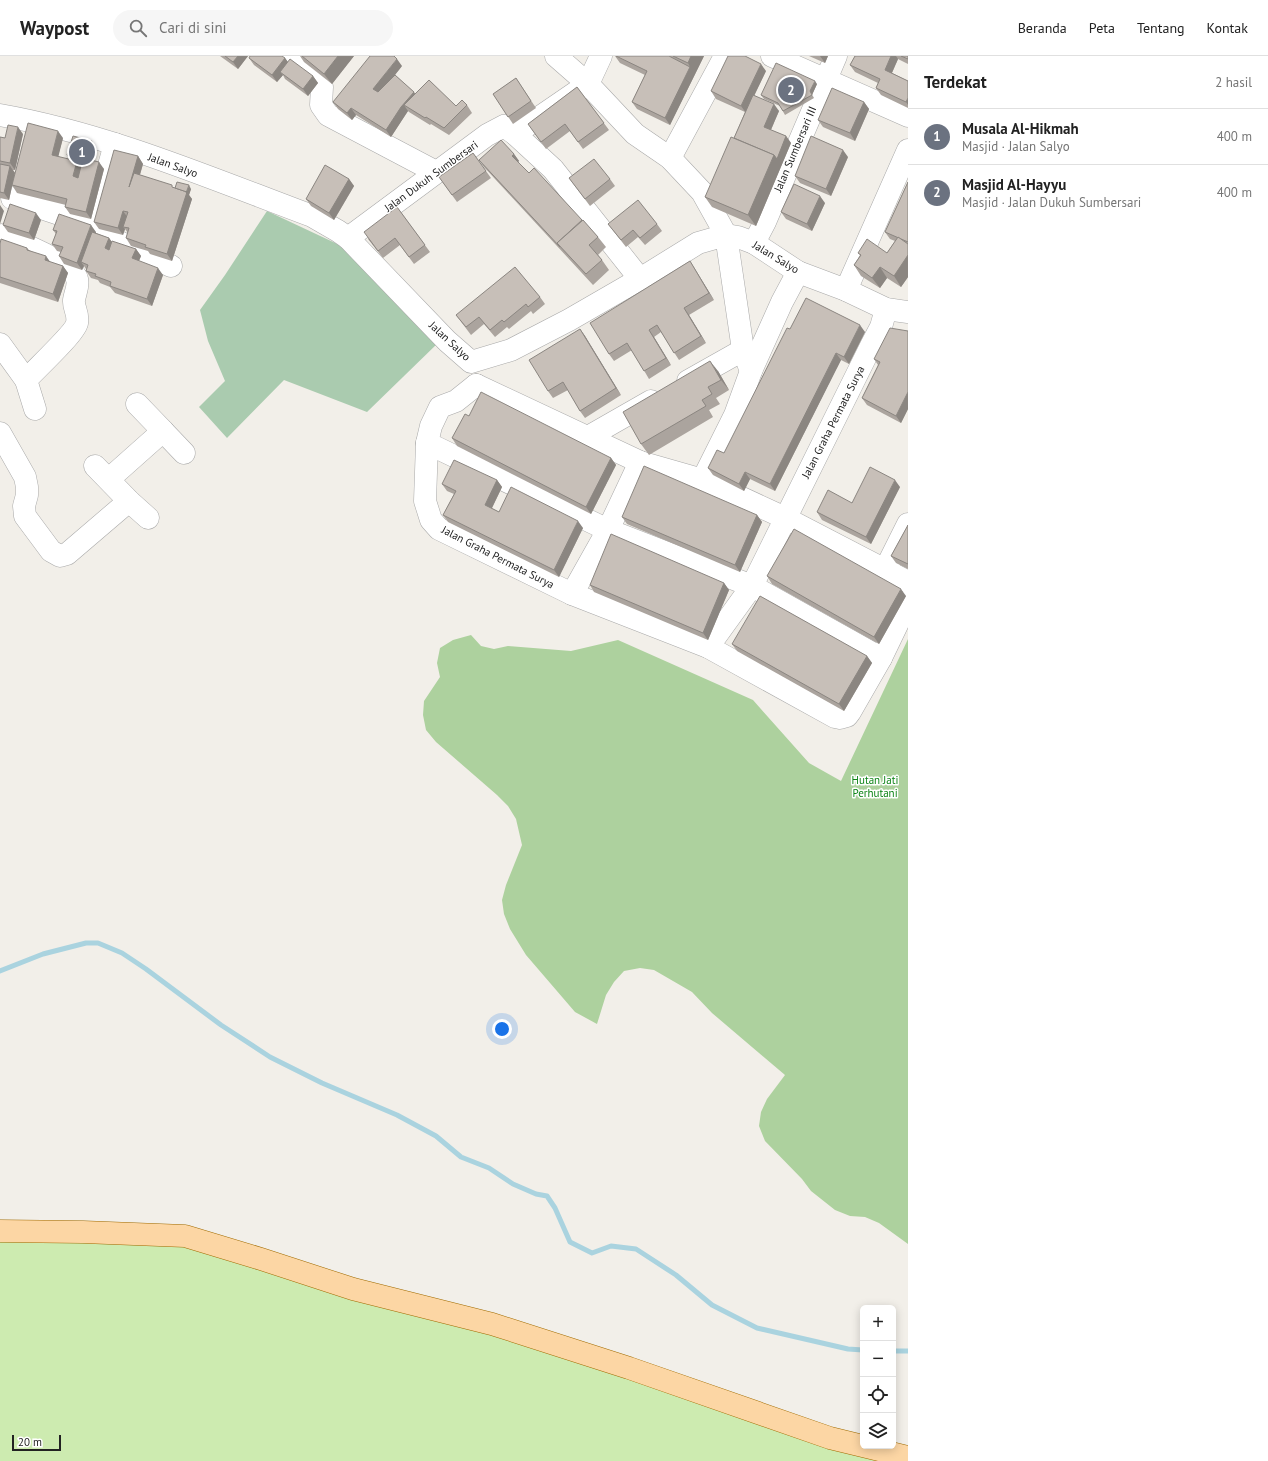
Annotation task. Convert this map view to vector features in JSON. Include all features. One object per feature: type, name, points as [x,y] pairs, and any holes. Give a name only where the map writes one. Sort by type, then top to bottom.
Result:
[{"type":"main road","points":[[0,1231],[83,1232],[185,1236],[353,1289],[492,1324],[629,1368],[830,1438],[908,1457]]},
{"type":"street","points":[[287,56],[312,73],[319,80],[322,87],[321,105],[328,115],[436,172]]},
{"type":"street","points":[[556,56],[588,84],[635,134],[670,158],[702,192],[726,235],[743,350],[751,370]]},
{"type":"street","points":[[515,134],[588,84],[601,56]]},
{"type":"street","points":[[670,158],[725,56]]},
{"type":"street","points":[[772,56],[908,116]]},
{"type":"street","name":"Jalan Sumbersari III","points":[[754,243],[765,222],[836,56]]},
{"type":"street","name":"Jalan Salyo","points":[[0,115],[29,120],[115,144],[312,216],[348,238],[447,341],[471,362],[511,350],[569,320],[698,243],[726,235],[738,237],[754,243],[798,272],[846,290],[883,318],[908,312]]},
{"type":"street","points":[[24,143],[29,120]]},
{"type":"street","name":"Jalan Dukuh Sumbersari","points":[[348,238],[487,135],[504,126],[515,134],[553,170],[640,279]]},
{"type":"street","points":[[91,229],[115,144]]},
{"type":"street","points":[[846,290],[908,150]]},
{"type":"street","points":[[26,380],[77,325],[78,315],[74,300],[78,278],[72,271],[59,261],[1,238],[13,190],[83,222],[91,229],[171,266]]},
{"type":"street","points":[[703,480],[735,415],[751,370],[782,302],[798,272]]},
{"type":"street","name":"Jalan Graha Permata Surya","points":[[708,647],[752,586],[883,318]]},
{"type":"street","points":[[0,344],[26,380],[35,409]]},
{"type":"street","points":[[588,437],[743,350]]},
{"type":"street","points":[[471,362],[476,377],[476,385],[640,462],[703,480],[785,518],[908,582]]},
{"type":"street","name":"Jalan Graha Permata Surya","points":[[476,385],[456,401],[440,407],[431,426],[427,443],[425,501],[431,520],[439,529],[572,594],[708,647],[835,717],[840,718],[847,716],[850,712],[880,658],[908,602]]},
{"type":"street","points":[[137,404],[184,453]]},
{"type":"street","points":[[148,518],[129,501],[102,472],[163,431]]},
{"type":"street","points":[[0,432],[25,478],[27,495],[24,506],[25,516],[51,551],[60,556],[67,554],[129,501]]},
{"type":"street","points":[[427,443],[608,530],[752,586],[880,658]]},
{"type":"street","points":[[572,594],[608,530],[640,462]]},
{"type":"street","points":[[885,569],[908,524]]},
{"type":"green space","points":[[267,211],[348,249],[439,342],[367,412],[284,380],[227,438],[199,407],[225,381],[208,341],[200,310]]},
{"type":"green space","name":"Hutan Jati Perhutani","points":[[471,635],[481,646],[494,649],[508,646],[571,651],[618,640],[753,700],[809,763],[841,781],[908,639],[908,1244],[879,1223],[865,1217],[850,1216],[835,1210],[811,1191],[802,1179],[765,1141],[759,1126],[761,1112],[767,1099],[785,1075],[712,1013],[692,992],[654,970],[640,968],[624,971],[614,982],[606,995],[597,1024],[575,1012],[526,955],[510,929],[504,914],[502,900],[506,885],[522,845],[516,819],[508,806],[497,795],[436,742],[426,730],[423,715],[424,701],[440,677],[437,663],[440,648],[453,640]]},
{"type":"green space","points":[[0,1241],[83,1242],[183,1246],[489,1334],[882,1461],[0,1461]]},
{"type":"building","points":[[225,56],[238,56],[233,62]]},
{"type":"building","points":[[250,56],[282,56],[285,58],[272,75],[249,58]]},
{"type":"building","points":[[302,56],[338,56],[324,74]]},
{"type":"building","points":[[370,56],[394,56],[397,59],[373,89],[378,92],[395,75],[414,92],[401,107],[386,130],[351,108],[347,113],[333,102]]},
{"type":"building","points":[[616,56],[669,56],[690,67],[665,118],[632,102],[647,71]]},
{"type":"building","points":[[673,56],[691,56],[688,63]]},
{"type":"building","points":[[728,56],[745,56],[761,64],[741,106],[711,91]]},
{"type":"building","points":[[855,56],[891,56],[885,70],[908,81],[908,98],[906,102],[876,88],[880,79],[850,65]]},
{"type":"building","points":[[901,56],[908,56],[908,59]]},
{"type":"building","points":[[290,59],[313,76],[303,89],[280,72]]},
{"type":"building","points":[[776,63],[815,81],[810,91],[812,95],[783,111],[778,103],[761,95]]},
{"type":"building","points":[[516,78],[531,101],[508,117],[493,94]]},
{"type":"building","points":[[429,80],[456,106],[462,100],[467,105],[444,128],[404,105]]},
{"type":"building","points":[[577,87],[604,123],[578,142],[565,124],[541,142],[528,124]]},
{"type":"building","points":[[832,88],[864,102],[850,133],[818,120]]},
{"type":"building","points":[[753,95],[774,104],[764,127],[786,136],[777,159],[774,155],[734,138]]},
{"type":"building","points":[[28,123],[58,131],[52,155],[77,161],[73,176],[78,178],[83,158],[99,162],[86,212],[65,207],[67,199],[12,185]]},
{"type":"building","points":[[8,125],[18,127],[10,163],[0,161],[0,137],[5,138]]},
{"type":"building","points":[[73,136],[92,141],[87,159],[67,155]]},
{"type":"building","points":[[811,136],[843,150],[826,189],[795,176]]},
{"type":"building","points":[[731,137],[774,155],[748,215],[705,197]]},
{"type":"building","points":[[501,140],[514,154],[512,156],[529,173],[534,168],[582,220],[557,243],[560,247],[479,160]]},
{"type":"building","points":[[114,150],[138,156],[129,187],[134,173],[172,185],[172,187],[187,192],[167,254],[145,247],[146,245],[126,238],[129,228],[123,227],[128,212],[123,211],[118,228],[94,222]]},
{"type":"building","points":[[473,153],[486,171],[452,195],[439,177]]},
{"type":"building","points":[[594,159],[610,179],[585,199],[569,178]]},
{"type":"building","points":[[0,164],[10,166],[4,193],[0,192]]},
{"type":"building","points":[[325,165],[349,179],[329,213],[306,199]]},
{"type":"building","points":[[177,182],[189,185],[186,192],[175,188]]},
{"type":"building","points":[[908,182],[908,242],[885,232]]},
{"type":"building","points":[[794,184],[820,196],[807,224],[781,212]]},
{"type":"building","points":[[638,200],[657,224],[640,238],[633,230],[621,240],[608,224]]},
{"type":"building","points":[[10,204],[36,213],[29,233],[3,225]]},
{"type":"building","points":[[397,207],[425,245],[409,257],[395,238],[378,251],[364,232]]},
{"type":"building","points":[[59,214],[91,225],[77,263],[59,256],[63,247],[52,244],[57,231],[53,230]]},
{"type":"building","points":[[583,220],[598,237],[589,245],[602,260],[586,274],[557,243]]},
{"type":"building","points":[[92,232],[109,238],[105,248],[109,250],[112,241],[136,249],[132,258],[158,268],[147,299],[110,286],[111,282],[95,276],[96,274],[86,271],[88,265],[81,262]]},
{"type":"building","points":[[898,237],[908,244],[908,255],[894,276],[880,267],[872,278],[854,265],[861,255],[858,253],[867,239],[887,253]]},
{"type":"building","points":[[1,239],[46,256],[45,260],[63,266],[53,294],[0,277]]},
{"type":"building","points":[[690,261],[709,293],[684,308],[701,336],[674,353],[657,325],[649,330],[666,358],[644,371],[627,343],[609,354],[590,323]]},
{"type":"building","points":[[515,267],[540,297],[528,307],[526,304],[504,322],[502,320],[490,330],[479,317],[466,327],[456,315]]},
{"type":"building","points":[[806,298],[860,325],[844,357],[836,353],[770,484],[745,472],[739,484],[708,468],[717,450],[724,453],[787,328],[790,329]]},
{"type":"building","points":[[890,328],[908,331],[908,392],[896,416],[862,398],[880,362],[874,359]]},
{"type":"building","points":[[580,329],[616,388],[580,411],[563,382],[548,391],[529,360]]},
{"type":"building","points":[[710,361],[721,380],[708,387],[712,394],[702,400],[706,406],[641,444],[623,412]]},
{"type":"building","points":[[481,392],[611,458],[586,507],[452,438],[465,414],[469,416]]},
{"type":"building","points":[[454,460],[497,480],[485,505],[499,512],[511,487],[578,521],[554,570],[443,515],[456,491],[442,484]]},
{"type":"building","points":[[644,466],[757,515],[735,565],[622,517]]},
{"type":"building","points":[[870,467],[895,480],[866,537],[817,512],[828,490],[852,503]]},
{"type":"building","points":[[908,525],[908,564],[891,556]]},
{"type":"building","points":[[794,529],[901,589],[874,637],[767,576]]},
{"type":"building","points":[[611,534],[724,583],[703,633],[590,585]]},
{"type":"building","points":[[760,596],[867,656],[839,704],[732,644]]},
{"type":"waterway","points":[[0,971],[43,954],[86,943],[98,943],[122,953],[221,1025],[270,1057],[322,1083],[397,1115],[436,1136],[461,1157],[489,1168],[513,1184],[536,1194],[547,1196],[555,1208],[570,1242],[592,1253],[611,1246],[636,1249],[676,1275],[712,1305],[757,1328],[848,1349],[860,1350]]},
{"type":"waterway","points":[[896,1351],[908,1351]]},
{"type":"place","name":"Masjid Al-Hayyu","points":[[791,90]]},
{"type":"place","name":"Musala Al-Hikmah","points":[[82,152]]}]
